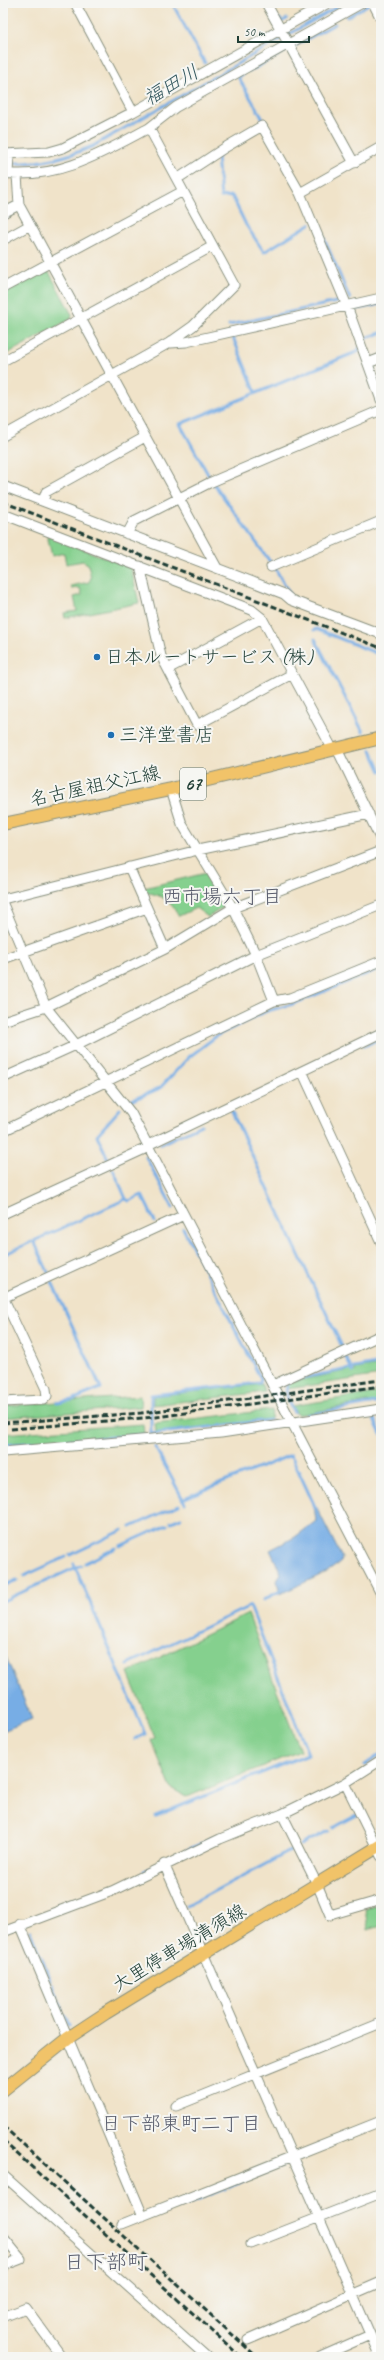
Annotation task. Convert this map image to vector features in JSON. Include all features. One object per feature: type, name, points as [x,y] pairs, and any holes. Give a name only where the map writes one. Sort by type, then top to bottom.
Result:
[{"type":"main road","name":"名古屋祖父江線","points":[[3,824],[171,789],[381,738]]},
{"type":"main road","name":"大里停車場清須線","points":[[3,2090],[68,2038],[317,1884],[380,1849]]},
{"type":"street","points":[[75,3],[133,112]]},
{"type":"street","points":[[266,3],[354,163]]},
{"type":"street","points":[[9,173],[71,167],[90,159],[149,128],[176,107],[285,37],[328,3]]},
{"type":"street","points":[[217,568],[19,205],[9,173],[7,156],[49,152],[63,148],[285,37],[362,3]]},
{"type":"street","points":[[373,3],[381,19]]},
{"type":"street","points":[[177,179],[226,147],[262,126],[300,193],[348,306],[381,400]]},
{"type":"street","points":[[3,436],[169,343],[192,326],[234,286],[149,128]]},
{"type":"street","points":[[300,193],[381,148]]},
{"type":"street","points":[[3,288],[183,191]]},
{"type":"street","points":[[3,213],[19,205]]},
{"type":"street","points":[[3,240],[30,225]]},
{"type":"street","points":[[3,361],[213,246]]},
{"type":"street","points":[[169,343],[186,342],[381,298]]},
{"type":"street","points":[[368,363],[381,358]]},
{"type":"street","points":[[127,534],[134,521],[209,482],[381,410]]},
{"type":"street","points":[[42,501],[46,492],[145,437]]},
{"type":"street","points":[[3,486],[284,594],[291,600],[381,634]]},
{"type":"street","points":[[3,514],[252,610],[262,618],[335,750],[381,840]]},
{"type":"street","points":[[271,567],[381,521]]},
{"type":"street","points":[[140,566],[161,656],[196,724],[292,674]]},
{"type":"street","points":[[168,669],[262,618]]},
{"type":"street","points":[[171,789],[182,824],[234,908],[256,955],[274,1002]]},
{"type":"street","points":[[3,899],[198,850],[369,814]]},
{"type":"street","points":[[3,1022],[46,1007],[165,949],[234,908],[381,851]]},
{"type":"street","points":[[129,867],[165,949]]},
{"type":"street","points":[[3,904],[46,1007],[131,1112],[381,1594]]},
{"type":"street","points":[[3,1078],[76,1045],[256,955],[381,906]]},
{"type":"street","points":[[3,959],[24,953],[147,908]]},
{"type":"street","points":[[3,1131],[274,1002],[290,998],[381,961]]},
{"type":"street","points":[[3,1214],[149,1146],[381,1033]]},
{"type":"street","points":[[302,1071],[381,1242]]},
{"type":"street","points":[[3,1402],[43,1400],[47,1396],[46,1389],[3,1298],[184,1215]]},
{"type":"street","points":[[272,1385],[381,1335]]},
{"type":"street","points":[[3,1452],[156,1440],[293,1423],[381,1409]]},
{"type":"street","points":[[3,1932],[20,1924],[112,1891],[164,1864],[282,1814],[345,1783],[381,1760]]},
{"type":"street","points":[[345,1783],[380,1849]]},
{"type":"street","points":[[282,1814],[317,1884],[330,1915],[381,1900]]},
{"type":"street","points":[[164,1864],[380,2357]]},
{"type":"street","points":[[20,1924],[143,2216]]},
{"type":"street","points":[[176,2106],[381,2023]]},
{"type":"street","points":[[122,2224],[381,2121]]},
{"type":"street","points":[[3,2175],[207,2357]]},
{"type":"street","points":[[251,2244],[381,2193]]},
{"type":"street","points":[[3,2237],[21,2259],[3,2266]]},
{"type":"street","points":[[248,2340],[381,2282]]},
{"type":"street","points":[[3,2317],[26,2308],[59,2353],[50,2357]]},
{"type":"street","points":[[320,2357],[370,2335]]},
{"type":"green space","points":[[45,270],[49,272],[72,315],[71,319],[3,356],[3,293]]},
{"type":"green space","points":[[47,535],[131,568],[139,603],[65,618],[64,613],[77,611],[74,597],[82,595],[80,588],[72,589],[71,586],[89,582],[91,578],[88,564],[83,561],[66,564],[64,553],[52,556]]},
{"type":"green space","points":[[206,873],[225,903],[224,907],[208,917],[196,908],[179,916],[166,900],[151,893],[146,893],[144,888]]},
{"type":"green space","points":[[381,1365],[381,1375],[287,1389],[290,1382],[351,1370],[352,1372],[355,1372],[355,1369]]},
{"type":"green space","points":[[262,1384],[265,1392],[153,1405],[153,1396]]},
{"type":"green space","points":[[381,1392],[381,1402],[369,1404],[368,1402],[298,1415],[291,1406]]},
{"type":"green space","points":[[140,1396],[141,1407],[3,1418],[3,1406]]},
{"type":"green space","points":[[272,1410],[271,1419],[156,1433],[155,1423]]},
{"type":"green space","points":[[143,1424],[144,1434],[3,1444],[3,1434]]},
{"type":"green space","points":[[248,1614],[300,1751],[187,1797],[171,1788],[151,1740],[155,1738],[128,1673]]},
{"type":"green space","points":[[381,1904],[381,1925],[368,1929],[365,1909]]},
{"type":"water","points":[[314,1506],[316,1506],[342,1558],[341,1562],[327,1572],[280,1594],[277,1581],[281,1573],[270,1550],[295,1537],[316,1521]]},
{"type":"water","points":[[3,1650],[32,1719],[3,1731]]},
{"type":"waterway","points":[[172,3],[205,63]]},
{"type":"waterway","points":[[302,9],[313,3]]},
{"type":"waterway","name":"福田川","points":[[3,163],[38,162],[60,158],[93,146],[344,3]]},
{"type":"waterway","points":[[347,17],[369,4]]},
{"type":"waterway","points":[[280,19],[281,22],[287,19]]},
{"type":"waterway","points":[[294,46],[335,24]]},
{"type":"waterway","points":[[250,71],[287,50]]},
{"type":"waterway","points":[[242,75],[238,77],[266,124]]},
{"type":"waterway","points":[[219,156],[217,157],[221,197],[232,196],[246,225],[264,252],[310,224]]},
{"type":"waterway","points":[[312,210],[350,299]]},
{"type":"waterway","points":[[229,325],[341,301]]},
{"type":"waterway","points":[[352,310],[381,304]]},
{"type":"waterway","points":[[363,339],[381,333]]},
{"type":"waterway","points":[[232,335],[256,393]]},
{"type":"waterway","points":[[210,478],[180,424],[359,351],[359,348]]},
{"type":"waterway","points":[[214,484],[271,563]]},
{"type":"waterway","points":[[275,568],[289,593]]},
{"type":"waterway","points":[[314,630],[316,629],[381,655]]},
{"type":"waterway","points":[[315,639],[363,732]]},
{"type":"waterway","points":[[371,750],[381,771]]},
{"type":"waterway","points":[[130,1101],[160,1088],[189,1057],[218,1035],[267,1011],[293,1004],[381,968]]},
{"type":"waterway","points":[[365,1046],[381,1038]]},
{"type":"waterway","points":[[377,1040],[381,1048]]},
{"type":"waterway","points":[[109,1161],[97,1135],[120,1109]]},
{"type":"waterway","points":[[231,1110],[343,1349]]},
{"type":"waterway","points":[[161,1144],[201,1125]]},
{"type":"waterway","points":[[146,1157],[173,1208]]},
{"type":"waterway","points":[[3,1255],[126,1199],[113,1169]]},
{"type":"waterway","points":[[126,1199],[129,1201],[142,1195],[155,1222]]},
{"type":"waterway","points":[[183,1228],[261,1379],[260,1383],[151,1395],[151,1434],[270,1420]]},
{"type":"waterway","points":[[34,1241],[48,1272]]},
{"type":"waterway","points":[[52,1282],[101,1388],[72,1400],[57,1403]]},
{"type":"waterway","points":[[345,1356],[353,1372]]},
{"type":"waterway","points":[[296,1379],[381,1363]]},
{"type":"waterway","points":[[288,1381],[286,1389],[287,1397],[294,1412]]},
{"type":"waterway","points":[[307,1415],[381,1402]]},
{"type":"waterway","points":[[373,1417],[381,1434]]},
{"type":"waterway","points":[[3,1445],[144,1435]]},
{"type":"waterway","points":[[155,1447],[185,1503]]},
{"type":"waterway","points":[[182,1499],[291,1455],[316,1509]]},
{"type":"waterway","points":[[131,1527],[179,1505]]},
{"type":"waterway","points":[[171,1522],[181,1518]]},
{"type":"waterway","points":[[120,1546],[167,1525]]},
{"type":"waterway","points":[[70,1555],[123,1530]]},
{"type":"waterway","points":[[85,1563],[116,1548]]},
{"type":"waterway","points":[[24,1576],[66,1557]]},
{"type":"waterway","points":[[74,1564],[145,1734],[135,1739]]},
{"type":"waterway","points":[[3,1601],[81,1565]]},
{"type":"waterway","points":[[3,1586],[17,1580]]},
{"type":"waterway","points":[[263,1600],[282,1590]]},
{"type":"waterway","points":[[128,1664],[250,1606],[308,1754],[156,1816]]},
{"type":"waterway","points":[[365,1765],[381,1754]]},
{"type":"waterway","points":[[333,1828],[357,1815]]},
{"type":"waterway","points":[[301,1845],[328,1831]]},
{"type":"waterway","points":[[144,1871],[212,1838]]},
{"type":"waterway","points":[[186,1906],[296,1848]]},
{"type":"waterway","points":[[30,1931],[40,1955]]},
{"type":"waterway","points":[[42,1958],[50,1981]]},
{"type":"waterway","points":[[52,1985],[57,1997]]},
{"type":"waterway","points":[[59,2001],[63,2010]]},
{"type":"waterway","points":[[65,2015],[69,2026]]},
{"type":"waterway","points":[[297,2159],[305,2156]]},
{"type":"waterway","points":[[229,2187],[290,2162]]},
{"type":"waterway","points":[[176,2207],[225,2189]]},
{"type":"railway","points":[[3,502],[381,648]]},
{"type":"railway","points":[[3,1423],[141,1413],[381,1380]]},
{"type":"railway","points":[[11,1429],[156,1417],[381,1386]]},
{"type":"railway","points":[[3,2126],[257,2357]]},
{"type":"railway","points":[[3,2141],[241,2357]]},
{"type":"place","name":"日本ルートサービス (株)","points":[[97,657]]},
{"type":"place","name":"三洋堂書店","points":[[111,735]]},
{"type":"district","name":"西市場六丁目","points":[[222,896]]},
{"type":"district","name":"日下部東町二丁目","points":[[181,2123]]},
{"type":"district","name":"日下部町","points":[[106,2262]]}]
